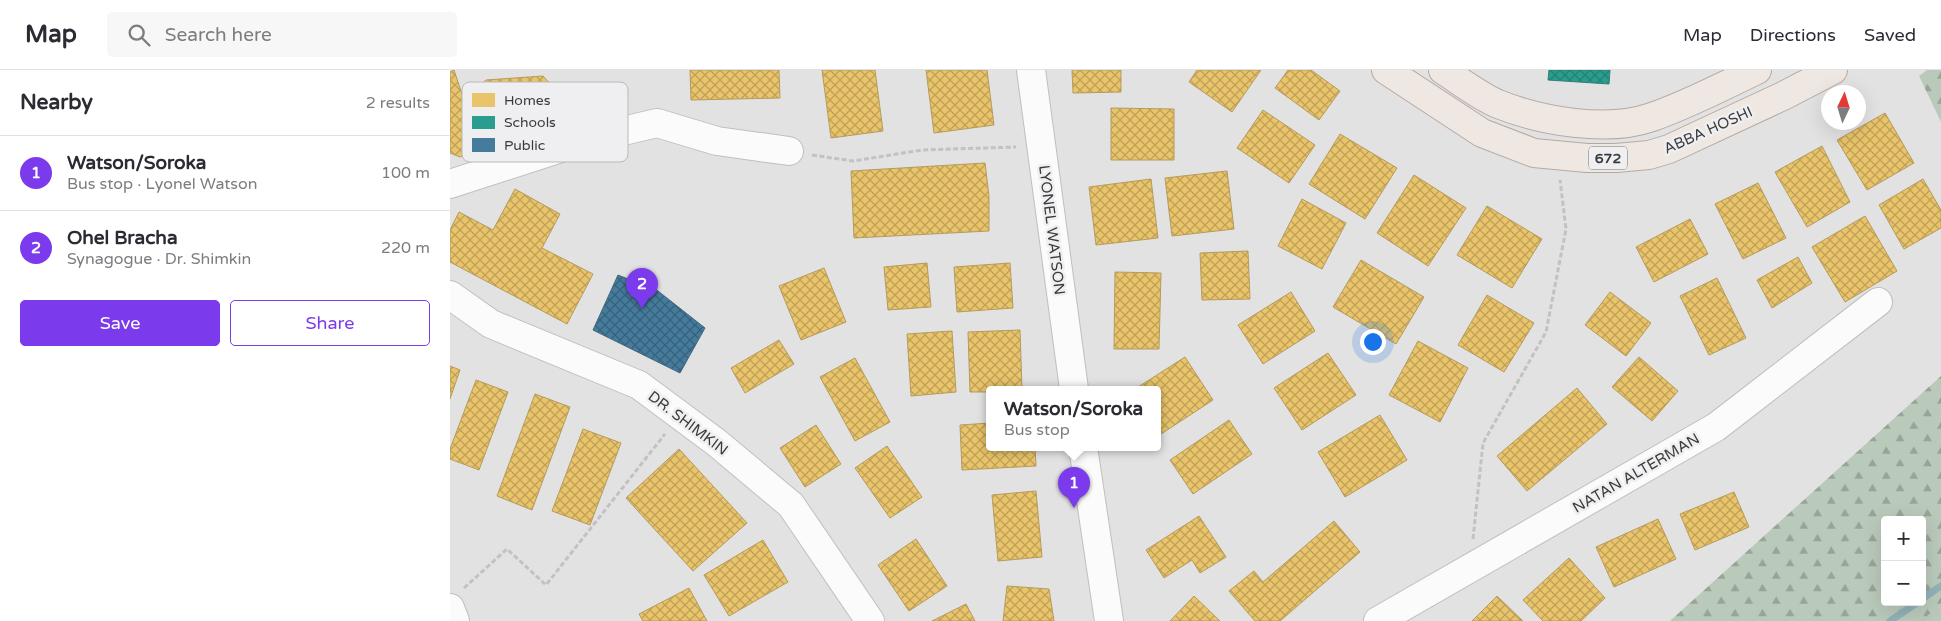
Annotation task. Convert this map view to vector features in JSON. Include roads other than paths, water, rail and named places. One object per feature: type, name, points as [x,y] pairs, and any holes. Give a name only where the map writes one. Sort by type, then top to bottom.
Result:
[{"type":"main road","name":"ABBA HOSHI","points":[[1386,70],[1482,133],[1534,153],[1616,158],[1649,155],[1669,149],[1783,96],[1833,70]]},
{"type":"main road","name":"672","points":[[1443,70],[1496,104],[1539,118],[1589,125],[1651,118],[1731,77],[1757,70]]},
{"type":"street","name":"LYONEL WATSON","points":[[1030,70],[1042,146],[1074,386]]},
{"type":"street","points":[[628,130],[657,123],[717,141],[788,151]]},
{"type":"street","points":[[450,184],[518,162]]},
{"type":"street","name":"DR. SHIMKIN","points":[[450,295],[490,324],[639,385],[717,443],[791,505],[870,621]]},
{"type":"street","name":"NATAN ALTERMAN","points":[[1378,621],[1716,428],[1878,302]]},
{"type":"street","points":[[1084,451],[1109,621]]},
{"type":"street","points":[[454,601],[455,621]]},
{"type":"waterway","points":[[1926,596],[1941,586]]},
{"type":"waterway","points":[[1890,621],[1912,606]]},
{"type":"place","name":"Ohel Bracha","points":[[642,309]]},
{"type":"place","name":"Watson/Soroka","points":[[1074,508]]}]
